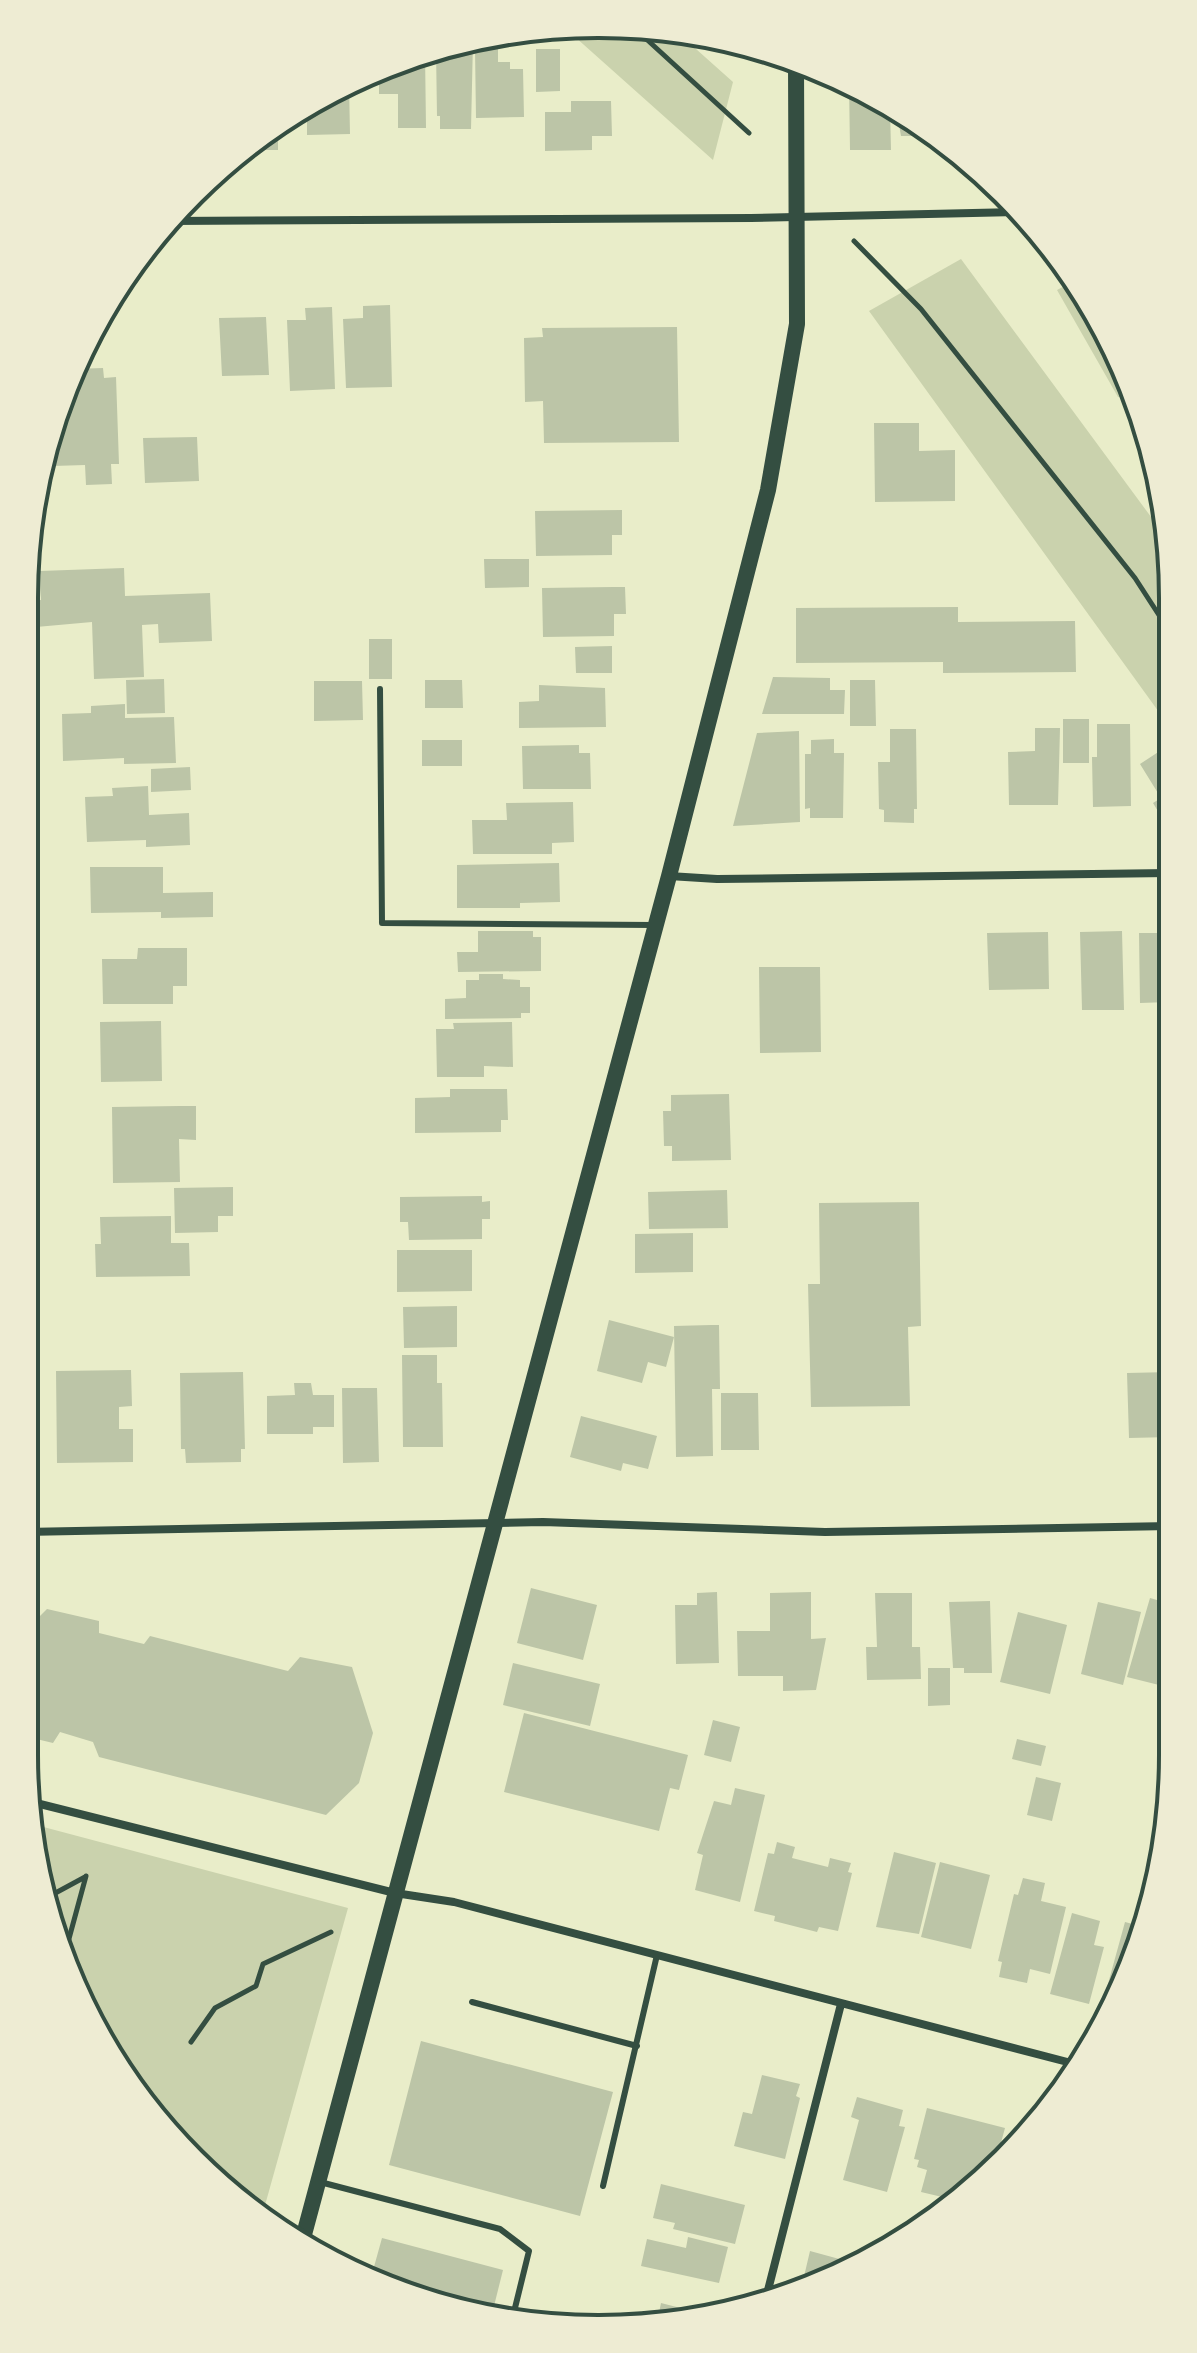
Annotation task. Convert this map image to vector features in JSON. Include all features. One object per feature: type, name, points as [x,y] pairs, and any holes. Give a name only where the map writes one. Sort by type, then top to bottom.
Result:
[{"type":"main road","points":[[305,2232],[492,1524],[669,876],[768,490],[797,324],[796,75]]},
{"type":"street","points":[[184,221],[797,217],[1005,212]]},
{"type":"street","points":[[669,876],[717,879],[1159,873]]},
{"type":"street","points":[[38,1532],[543,1522],[825,1532],[1159,1526]]},
{"type":"street","points":[[40,1804],[395,1893],[454,1902],[1067,2062]]},
{"type":"street","points":[[768,2288],[841,2004]]},
{"type":"lane","points":[[380,689],[382,923],[655,925]]},
{"type":"lane","points":[[603,2186],[657,1955]]},
{"type":"lane","points":[[472,2002],[637,2046]]},
{"type":"lane","points":[[318,2182],[500,2229],[529,2251],[515,2308]]},
{"type":"path","points":[[648,40],[749,133]]},
{"type":"path","points":[[854,241],[921,309],[1135,578],[1159,615]]},
{"type":"path","points":[[55,1893],[86,1876],[69,1938]]},
{"type":"path","points":[[191,2042],[215,2008],[256,1986],[263,1964],[331,1932]]},
{"type":"green space","points":[[577,39],[635,39],[693,47],[733,82],[713,160]]},
{"type":"green space","points":[[961,259],[1153,520],[1158,562],[1159,712],[869,311]]},
{"type":"green space","points":[[1064,286],[1084,318],[1121,397],[1118,397],[1057,290]]},
{"type":"green space","points":[[43,1827],[348,1908],[265,2205],[229,2176],[177,2124],[132,2066],[113,2035],[68,1935],[57,1900]]},
{"type":"building","points":[[498,49],[498,62],[510,62],[510,69],[523,69],[524,117],[476,118],[475,52]]},
{"type":"building","points":[[536,49],[560,49],[560,91],[536,92]]},
{"type":"building","points":[[473,53],[471,129],[440,129],[440,116],[437,116],[436,62]]},
{"type":"building","points":[[425,66],[426,128],[398,128],[398,94],[379,94],[379,83]]},
{"type":"building","points":[[349,97],[350,134],[307,135],[307,120]]},
{"type":"building","points":[[849,98],[890,120],[891,150],[850,150]]},
{"type":"building","points":[[571,101],[611,101],[612,136],[592,136],[592,150],[545,151],[545,112],[571,112]]},
{"type":"building","points":[[899,125],[915,136],[901,136]]},
{"type":"building","points":[[278,139],[278,150],[262,150]]},
{"type":"building","points":[[390,305],[392,387],[346,388],[343,319],[363,318],[363,306]]},
{"type":"building","points":[[332,307],[335,389],[290,391],[287,320],[306,320],[305,308]]},
{"type":"building","points":[[266,317],[269,375],[222,376],[219,318]]},
{"type":"building","points":[[677,327],[679,442],[544,443],[543,401],[525,402],[524,338],[543,337],[542,328]]},
{"type":"building","points":[[103,368],[104,378],[116,377],[119,464],[111,464],[112,484],[86,485],[85,465],[54,466],[68,418],[88,369]]},
{"type":"building","points":[[874,423],[919,423],[919,451],[955,450],[955,501],[875,502]]},
{"type":"building","points":[[197,437],[199,481],[145,483],[143,438]]},
{"type":"building","points":[[622,510],[622,535],[612,535],[612,555],[536,556],[535,511]]},
{"type":"building","points":[[484,559],[529,559],[529,587],[485,588]]},
{"type":"building","points":[[124,568],[125,596],[210,593],[212,641],[159,643],[158,624],[142,625],[144,677],[94,679],[92,622],[38,627],[40,571]]},
{"type":"building","points":[[625,587],[626,614],[614,614],[614,636],[543,637],[542,588]]},
{"type":"building","points":[[958,607],[958,622],[1075,621],[1076,672],[943,673],[943,662],[796,663],[796,608]]},
{"type":"building","points":[[369,639],[392,639],[392,679],[369,679]]},
{"type":"building","points":[[612,646],[612,673],[576,673],[575,647]]},
{"type":"building","points":[[773,677],[830,678],[830,690],[845,690],[844,714],[762,714]]},
{"type":"building","points":[[164,679],[165,713],[127,714],[126,680]]},
{"type":"building","points":[[425,680],[462,680],[463,708],[425,708]]},
{"type":"building","points":[[850,680],[875,680],[876,726],[850,726]]},
{"type":"building","points":[[314,681],[362,681],[363,720],[314,721]]},
{"type":"building","points":[[539,685],[605,688],[606,727],[519,728],[519,702],[539,701]]},
{"type":"building","points":[[125,704],[125,718],[174,717],[176,763],[124,764],[124,758],[63,761],[62,714],[91,713],[91,706]]},
{"type":"building","points":[[1063,719],[1089,719],[1089,763],[1063,763]]},
{"type":"building","points":[[1097,724],[1130,724],[1131,806],[1093,807],[1092,757],[1097,757]]},
{"type":"building","points":[[1035,728],[1060,728],[1058,805],[1009,805],[1008,752],[1035,751]]},
{"type":"building","points":[[890,729],[916,729],[917,809],[914,809],[914,823],[884,822],[884,810],[879,809],[878,762],[890,762]]},
{"type":"building","points":[[799,731],[800,822],[733,826],[757,733]]},
{"type":"building","points":[[834,739],[834,753],[844,753],[843,818],[810,818],[810,808],[805,809],[805,754],[811,754],[811,740]]},
{"type":"building","points":[[422,740],[462,740],[462,766],[422,766]]},
{"type":"building","points":[[579,745],[579,753],[590,753],[591,789],[523,789],[522,746]]},
{"type":"building","points":[[1159,752],[1159,795],[1140,764]]},
{"type":"building","points":[[190,767],[191,790],[151,792],[151,769]]},
{"type":"building","points":[[148,786],[149,815],[189,813],[190,845],[146,847],[146,840],[87,842],[85,797],[113,796],[112,788]]},
{"type":"building","points":[[1159,799],[1159,813],[1153,803]]},
{"type":"building","points":[[573,802],[574,842],[552,843],[552,854],[473,854],[472,820],[507,820],[506,803]]},
{"type":"building","points":[[559,863],[560,902],[520,903],[520,908],[457,908],[457,865]]},
{"type":"building","points":[[90,867],[163,867],[163,893],[213,892],[213,917],[161,918],[161,912],[91,913]]},
{"type":"building","points":[[478,931],[533,931],[533,937],[541,937],[541,971],[458,972],[457,952],[478,952]]},
{"type":"building","points":[[1122,931],[1124,1010],[1082,1010],[1080,932]]},
{"type":"building","points":[[1048,932],[1049,989],[989,990],[987,933]]},
{"type":"building","points":[[1139,933],[1159,933],[1159,1002],[1140,1003]]},
{"type":"building","points":[[138,948],[187,948],[187,986],[173,986],[173,1004],[103,1004],[102,959],[137,959]]},
{"type":"building","points":[[759,967],[820,967],[821,1052],[760,1053]]},
{"type":"building","points":[[479,974],[503,974],[503,979],[520,980],[520,987],[530,987],[530,1013],[521,1013],[521,1018],[445,1019],[445,999],[466,998],[466,980],[479,980]]},
{"type":"building","points":[[161,1021],[162,1081],[101,1082],[100,1022]]},
{"type":"building","points":[[512,1022],[513,1067],[484,1066],[484,1077],[437,1077],[436,1029],[454,1029],[453,1023]]},
{"type":"building","points":[[450,1089],[507,1089],[508,1120],[501,1120],[501,1132],[415,1133],[415,1098],[450,1097]]},
{"type":"building","points":[[729,1094],[731,1160],[672,1161],[672,1146],[664,1146],[663,1111],[671,1111],[671,1095]]},
{"type":"building","points":[[196,1106],[196,1140],[179,1139],[180,1182],[113,1183],[112,1107]]},
{"type":"building","points":[[233,1187],[233,1216],[218,1216],[218,1232],[175,1233],[174,1188]]},
{"type":"building","points":[[727,1190],[728,1228],[649,1229],[648,1192]]},
{"type":"building","points":[[482,1196],[482,1202],[490,1201],[490,1219],[482,1219],[482,1239],[409,1240],[408,1222],[400,1222],[400,1197]]},
{"type":"building","points":[[919,1202],[921,1326],[908,1327],[910,1406],[811,1407],[808,1284],[820,1284],[819,1203]]},
{"type":"building","points":[[171,1216],[171,1243],[189,1243],[190,1276],[96,1277],[95,1244],[101,1244],[100,1217]]},
{"type":"building","points":[[693,1233],[693,1272],[635,1273],[635,1234]]},
{"type":"building","points":[[397,1250],[472,1250],[472,1291],[397,1292]]},
{"type":"building","points":[[457,1306],[457,1347],[404,1348],[403,1307]]},
{"type":"building","points":[[609,1320],[674,1337],[666,1367],[648,1362],[642,1383],[597,1371]]},
{"type":"building","points":[[719,1325],[720,1389],[712,1389],[713,1456],[676,1457],[674,1326]]},
{"type":"building","points":[[402,1355],[437,1355],[437,1383],[442,1383],[443,1447],[403,1447]]},
{"type":"building","points":[[131,1370],[132,1406],[119,1407],[119,1429],[133,1429],[133,1462],[57,1463],[56,1371]]},
{"type":"building","points":[[243,1372],[245,1449],[241,1449],[241,1462],[186,1463],[185,1449],[181,1449],[180,1373]]},
{"type":"building","points":[[1159,1372],[1159,1437],[1129,1438],[1127,1373]]},
{"type":"building","points":[[294,1383],[311,1383],[313,1395],[334,1395],[334,1427],[313,1427],[313,1434],[267,1434],[267,1396],[295,1395]]},
{"type":"building","points":[[342,1388],[377,1388],[379,1462],[343,1463]]},
{"type":"building","points":[[721,1393],[758,1393],[759,1450],[721,1450]]},
{"type":"building","points":[[581,1416],[657,1436],[648,1469],[623,1463],[621,1471],[570,1457]]},
{"type":"building","points":[[531,1588],[597,1605],[583,1660],[517,1643]]},
{"type":"building","points":[[717,1592],[719,1663],[676,1664],[675,1605],[697,1605],[697,1593]]},
{"type":"building","points":[[811,1592],[811,1639],[826,1638],[816,1690],[783,1691],[783,1676],[738,1676],[737,1631],[770,1631],[770,1593]]},
{"type":"building","points":[[875,1593],[912,1593],[912,1647],[920,1647],[921,1679],[867,1680],[866,1647],[877,1647]]},
{"type":"building","points":[[1150,1598],[1159,1601],[1159,1685],[1127,1677]]},
{"type":"building","points":[[990,1601],[992,1673],[964,1673],[964,1668],[953,1668],[949,1602]]},
{"type":"building","points":[[1098,1602],[1141,1612],[1123,1685],[1081,1674]]},
{"type":"building","points":[[47,1609],[99,1621],[99,1633],[144,1644],[150,1636],[288,1671],[300,1657],[352,1667],[373,1733],[359,1783],[326,1815],[99,1757],[93,1742],[60,1732],[53,1743],[38,1739],[38,1618]]},
{"type":"building","points":[[1018,1612],[1067,1625],[1050,1694],[1000,1682]]},
{"type":"building","points":[[513,1663],[600,1684],[590,1726],[503,1705]]},
{"type":"building","points":[[928,1668],[950,1668],[950,1705],[928,1706]]},
{"type":"building","points":[[524,1713],[688,1755],[679,1790],[670,1788],[659,1831],[504,1792]]},
{"type":"building","points":[[713,1720],[740,1727],[731,1762],[704,1755]]},
{"type":"building","points":[[1017,1739],[1046,1746],[1041,1766],[1012,1759]]},
{"type":"building","points":[[1036,1777],[1061,1783],[1052,1821],[1027,1815]]},
{"type":"building","points":[[735,1788],[765,1795],[740,1902],[695,1890],[703,1855],[697,1853],[714,1801],[731,1805]]},
{"type":"building","points":[[777,1842],[795,1847],[792,1858],[828,1867],[830,1858],[851,1863],[848,1872],[852,1873],[838,1931],[819,1927],[817,1932],[774,1921],[775,1916],[754,1911],[768,1853],[774,1854]]},
{"type":"building","points":[[894,1852],[936,1863],[919,1934],[876,1927]]},
{"type":"building","points":[[940,1862],[990,1875],[971,1949],[921,1937]]},
{"type":"building","points":[[1023,1878],[1045,1883],[1041,1901],[1066,1907],[1050,1974],[1030,1969],[1027,1983],[999,1977],[1002,1962],[998,1961],[1014,1894],[1018,1895]]},
{"type":"building","points":[[1072,1913],[1100,1921],[1094,1945],[1104,1947],[1089,2004],[1050,1994]]},
{"type":"building","points":[[1125,1922],[1132,1924],[1116,1969],[1106,1991]]},
{"type":"building","points":[[421,2041],[613,2092],[580,2216],[389,2165]]},
{"type":"building","points":[[762,2075],[800,2084],[796,2096],[800,2098],[785,2159],[734,2146],[743,2112],[752,2114]]},
{"type":"building","points":[[857,2097],[903,2110],[899,2126],[905,2127],[887,2192],[843,2180],[859,2120],[851,2117]]},
{"type":"building","points":[[927,2108],[1005,2128],[1000,2145],[942,2197],[921,2192],[927,2170],[917,2167],[919,2160],[914,2159]]},
{"type":"building","points":[[661,2184],[745,2205],[735,2244],[673,2229],[675,2223],[653,2218]]},
{"type":"building","points":[[688,2237],[728,2247],[719,2283],[641,2266],[647,2239],[686,2248]]},
{"type":"building","points":[[382,2238],[503,2270],[494,2305],[453,2296],[374,2267]]},
{"type":"building","points":[[810,2251],[841,2259],[813,2272],[804,2275]]},
{"type":"building","points":[[661,2303],[682,2308],[672,2310],[659,2311]]}]
